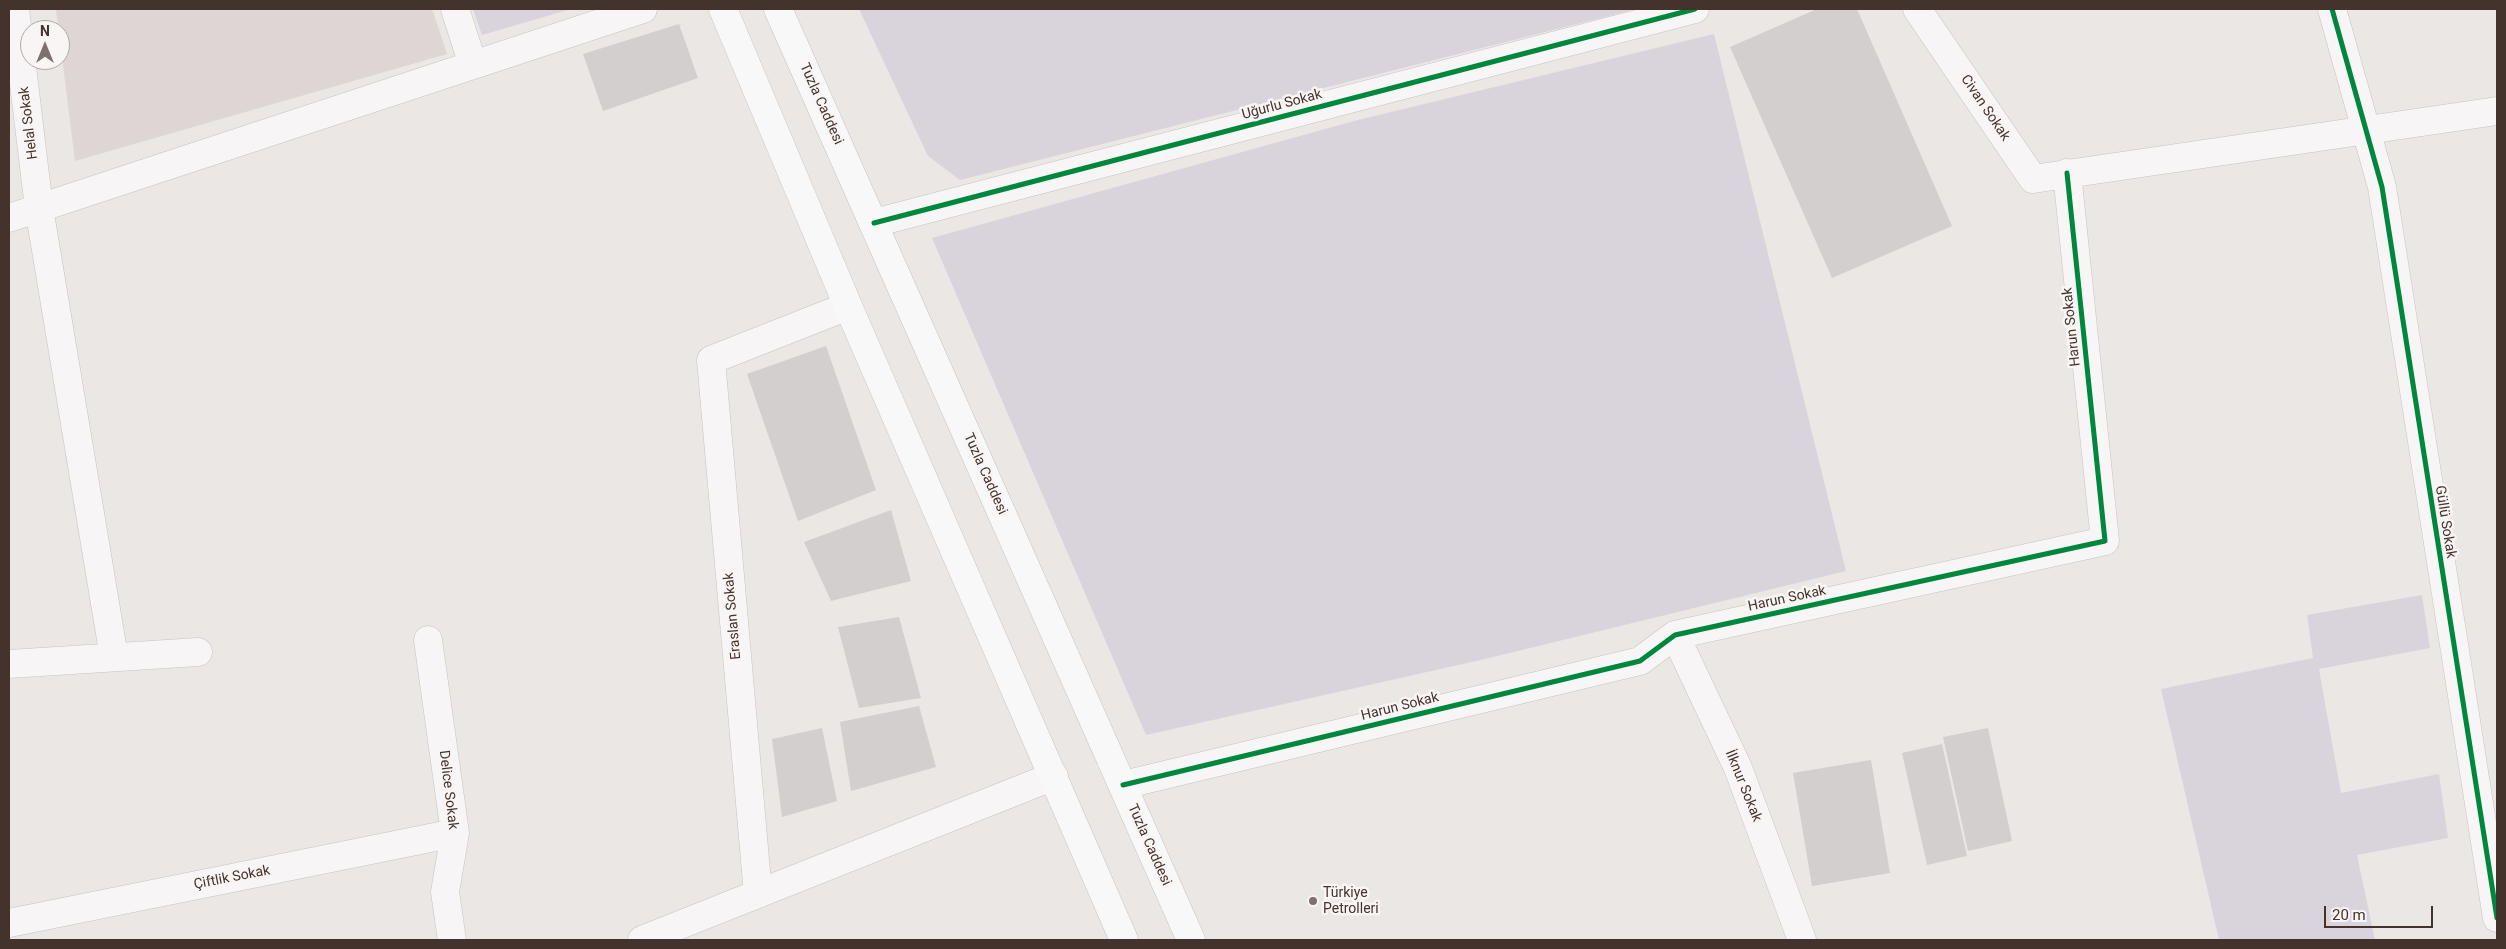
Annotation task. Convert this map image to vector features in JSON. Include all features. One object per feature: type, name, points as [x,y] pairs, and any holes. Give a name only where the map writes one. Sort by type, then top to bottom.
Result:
[{"type":"main road","points":[[723,9],[848,306],[1124,940]]},
{"type":"main road","name":"Tuzla Caddesi","points":[[778,9],[1192,940]]},
{"type":"street","name":"Helal Sokak","points":[[15,9],[39,208],[114,657]]},
{"type":"street","points":[[455,9],[473,65]]},
{"type":"street","points":[[9,218],[643,9]]},
{"type":"street","name":"Uğurlu Sokak","points":[[874,223],[1695,9]]},
{"type":"street","name":"Civan Sokak","points":[[1917,9],[2033,179],[2067,173]]},
{"type":"street","name":"Güllü Sokak","points":[[2332,9],[2368,130],[2382,187],[2497,918]]},
{"type":"street","points":[[2067,173],[2497,111]]},
{"type":"street","name":"Harun Sokak","points":[[1123,786],[1640,661],[1676,635],[2105,541],[2067,173]]},
{"type":"street","name":"Eraslan Sokak","points":[[758,894],[711,360],[848,306]]},
{"type":"street","name":"İlknur Sokak","points":[[1676,635],[1738,768],[1802,940]]},
{"type":"street","name":"Delice Sokak","points":[[428,640],[455,833],[445,892],[452,940]]},
{"type":"street","points":[[9,664],[198,652]]},
{"type":"street","points":[[642,940],[1054,776]]},
{"type":"street","name":"Çiftlik Sokak","points":[[9,923],[455,833]]},
{"type":"shaded area","points":[[56,9],[432,9],[447,54],[75,161],[64,70],[70,70],[70,20],[57,20]]},
{"type":"shaded area","points":[[473,9],[571,9],[482,35]]},
{"type":"shaded area","points":[[859,9],[1636,9],[960,180],[928,156]]},
{"type":"shaded area","points":[[1714,34],[1846,571],[1485,659],[1146,735],[932,238],[1354,121]]},
{"type":"shaded area","points":[[2422,595],[2430,648],[2319,669],[2341,793],[2439,774],[2448,838],[2357,855],[2375,940],[2219,940],[2161,689],[2313,658],[2307,615]]},
{"type":"building","points":[[1817,9],[1857,9],[1952,226],[1832,278],[1730,47]]},
{"type":"building","points":[[679,24],[698,78],[603,111],[583,54]]},
{"type":"building","points":[[826,346],[876,490],[798,521],[747,374]]},
{"type":"building","points":[[891,510],[911,581],[831,601],[804,542]]},
{"type":"building","points":[[899,617],[921,698],[859,708],[838,627]]},
{"type":"building","points":[[919,706],[936,767],[851,791],[840,722]]},
{"type":"building","points":[[822,728],[837,801],[782,817],[772,739]]},
{"type":"building","points":[[1988,728],[2012,841],[1968,851],[1943,737]]},
{"type":"building","points":[[1942,744],[1967,856],[1927,865],[1902,753]]},
{"type":"building","points":[[1871,760],[1890,873],[1812,886],[1793,773]]},
{"type":"cycle path","points":[[874,223],[1695,9]]},
{"type":"cycle path","points":[[2332,9],[2382,187],[2497,918]]},
{"type":"cycle path","points":[[1123,785],[1640,661],[1675,635],[2105,541],[2067,173]]},
{"type":"place","name":"Türkiye Petrolleri","points":[[1313,901]]}]
